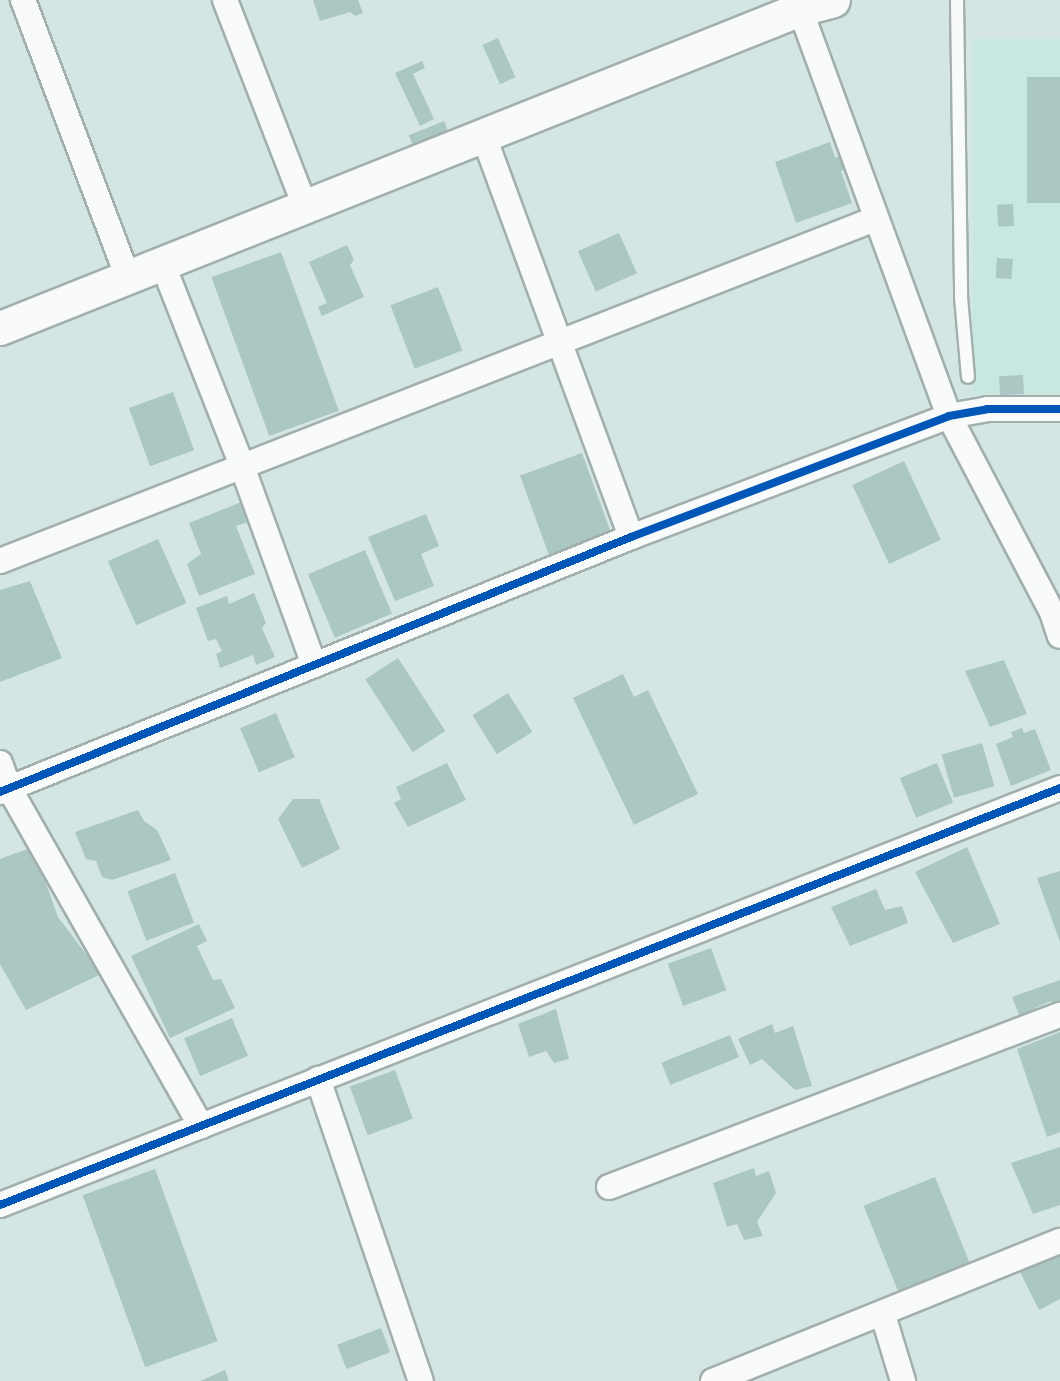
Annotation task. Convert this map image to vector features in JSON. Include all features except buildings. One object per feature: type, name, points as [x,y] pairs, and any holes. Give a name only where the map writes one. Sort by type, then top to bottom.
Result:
[{"type":"street","points":[[23,0],[128,278]]},
{"type":"street","points":[[225,0],[306,209]]},
{"type":"street","points":[[0,328],[306,209],[800,9],[833,0]]},
{"type":"street","points":[[800,9],[949,416],[1056,610],[1060,636]]},
{"type":"street","points":[[483,137],[557,344],[631,537]]},
{"type":"street","points":[[0,561],[875,219]]},
{"type":"street","points":[[163,265],[242,466],[314,665]]},
{"type":"street","points":[[5,790],[631,537],[949,416],[987,410],[1060,409]]},
{"type":"street","points":[[0,763],[5,790],[201,1126]]},
{"type":"street","points":[[0,1205],[1060,788]]},
{"type":"street","points":[[609,1187],[1060,1015]]},
{"type":"street","points":[[318,1079],[421,1381]]},
{"type":"street","points":[[713,1381],[810,1339],[883,1315],[1060,1241]]},
{"type":"street","points":[[883,1315],[903,1381]]},
{"type":"lane","points":[[957,0],[961,297],[968,377]]},
{"type":"shaded area","points":[[973,39],[1060,39],[1060,394],[973,394]]},
{"type":"cycle path","points":[[0,792],[631,537],[949,416],[987,409],[1060,409]]},
{"type":"cycle path","points":[[0,1205],[1060,788]]}]
